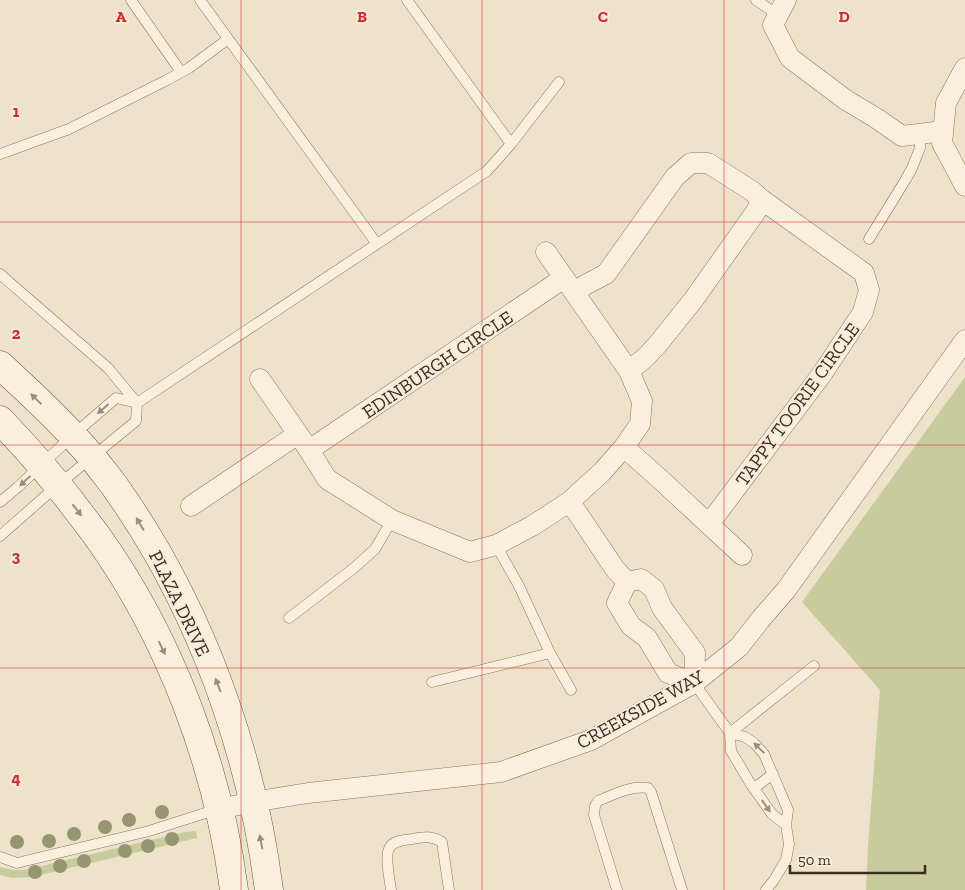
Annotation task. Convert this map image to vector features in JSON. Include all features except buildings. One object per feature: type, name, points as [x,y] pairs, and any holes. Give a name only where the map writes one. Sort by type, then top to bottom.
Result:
[{"type":"street","points":[[782,7],[773,25],[790,58],[846,100],[902,136],[943,131]]},
{"type":"street","points":[[965,68],[946,104],[942,143],[965,186]]},
{"type":"street","name":"TAPPY TOORIE CIRCLE","points":[[570,285],[585,285],[606,274],[675,177],[691,163],[708,163],[752,191],[864,272],[869,290],[863,312],[822,374],[709,524]]},
{"type":"street","points":[[629,370],[646,357],[658,344],[694,299],[757,210],[761,199]]},
{"type":"street","points":[[260,379],[327,479],[392,520],[470,552],[496,545],[532,526],[569,502],[602,472],[624,447],[640,424],[642,401],[629,370],[546,252]]},
{"type":"street","name":"EDINBURGH CIRCLE","points":[[191,506],[570,285]]},
{"type":"street","name":"CREEKSIDE WAY","points":[[219,809],[308,793],[501,772],[591,740],[694,683],[739,647],[786,590],[965,340]]},
{"type":"street","name":"PLAZA DRIVE","points":[[0,364],[73,435],[93,458],[132,511],[170,575],[205,652],[235,735],[263,847],[269,890]]},
{"type":"street","name":"PLAZA DRIVE","points":[[0,420],[26,446],[97,535],[134,594],[152,628],[171,667],[202,745],[219,809],[234,890]]},
{"type":"street","points":[[624,447],[742,555]]},
{"type":"street","points":[[569,502],[615,569],[627,582]]},
{"type":"street","points":[[641,579],[654,589],[662,608],[695,653],[694,683],[668,673],[647,638],[631,626],[617,603],[627,582],[641,579]]},
{"type":"lane","points":[[131,0],[181,72]]},
{"type":"lane","points":[[200,0],[377,244]]},
{"type":"lane","points":[[407,0],[511,144]]},
{"type":"lane","points":[[756,0],[782,7]]},
{"type":"lane","points":[[0,154],[69,129],[189,68],[228,39]]},
{"type":"lane","points":[[0,536],[50,475],[73,435],[116,398],[137,403],[488,171],[559,82]]},
{"type":"lane","points":[[869,238],[912,168],[920,148],[920,134]]},
{"type":"lane","points":[[0,274],[108,368],[137,403],[136,421],[93,458],[50,475],[0,502]]},
{"type":"lane","points":[[289,618],[354,568],[375,549],[392,520]]},
{"type":"lane","points":[[496,545],[519,586],[550,652],[571,690]]},
{"type":"lane","points":[[432,682],[550,652]]},
{"type":"lane","points":[[730,733],[814,666]]},
{"type":"lane","points":[[694,683],[730,733],[731,751],[754,788],[772,814],[786,825]]},
{"type":"lane","points":[[730,733],[745,737],[754,743],[764,754],[788,810],[786,825],[789,844],[786,860],[766,890]]},
{"type":"lane","points":[[754,788],[773,774]]},
{"type":"lane","points":[[617,890],[594,815],[595,806],[598,801],[642,787],[648,788],[650,792],[682,890]]},
{"type":"lane","points":[[0,858],[16,863],[149,830],[219,809]]},
{"type":"lane","points":[[391,890],[387,854],[390,847],[396,842],[429,836],[442,842],[448,890]]},
{"type":"green space","points":[[965,377],[965,890],[866,890],[880,690],[802,602]]},
{"type":"green space","points":[[196,831],[197,838],[32,877],[12,878],[0,875],[0,867],[25,870]]}]
